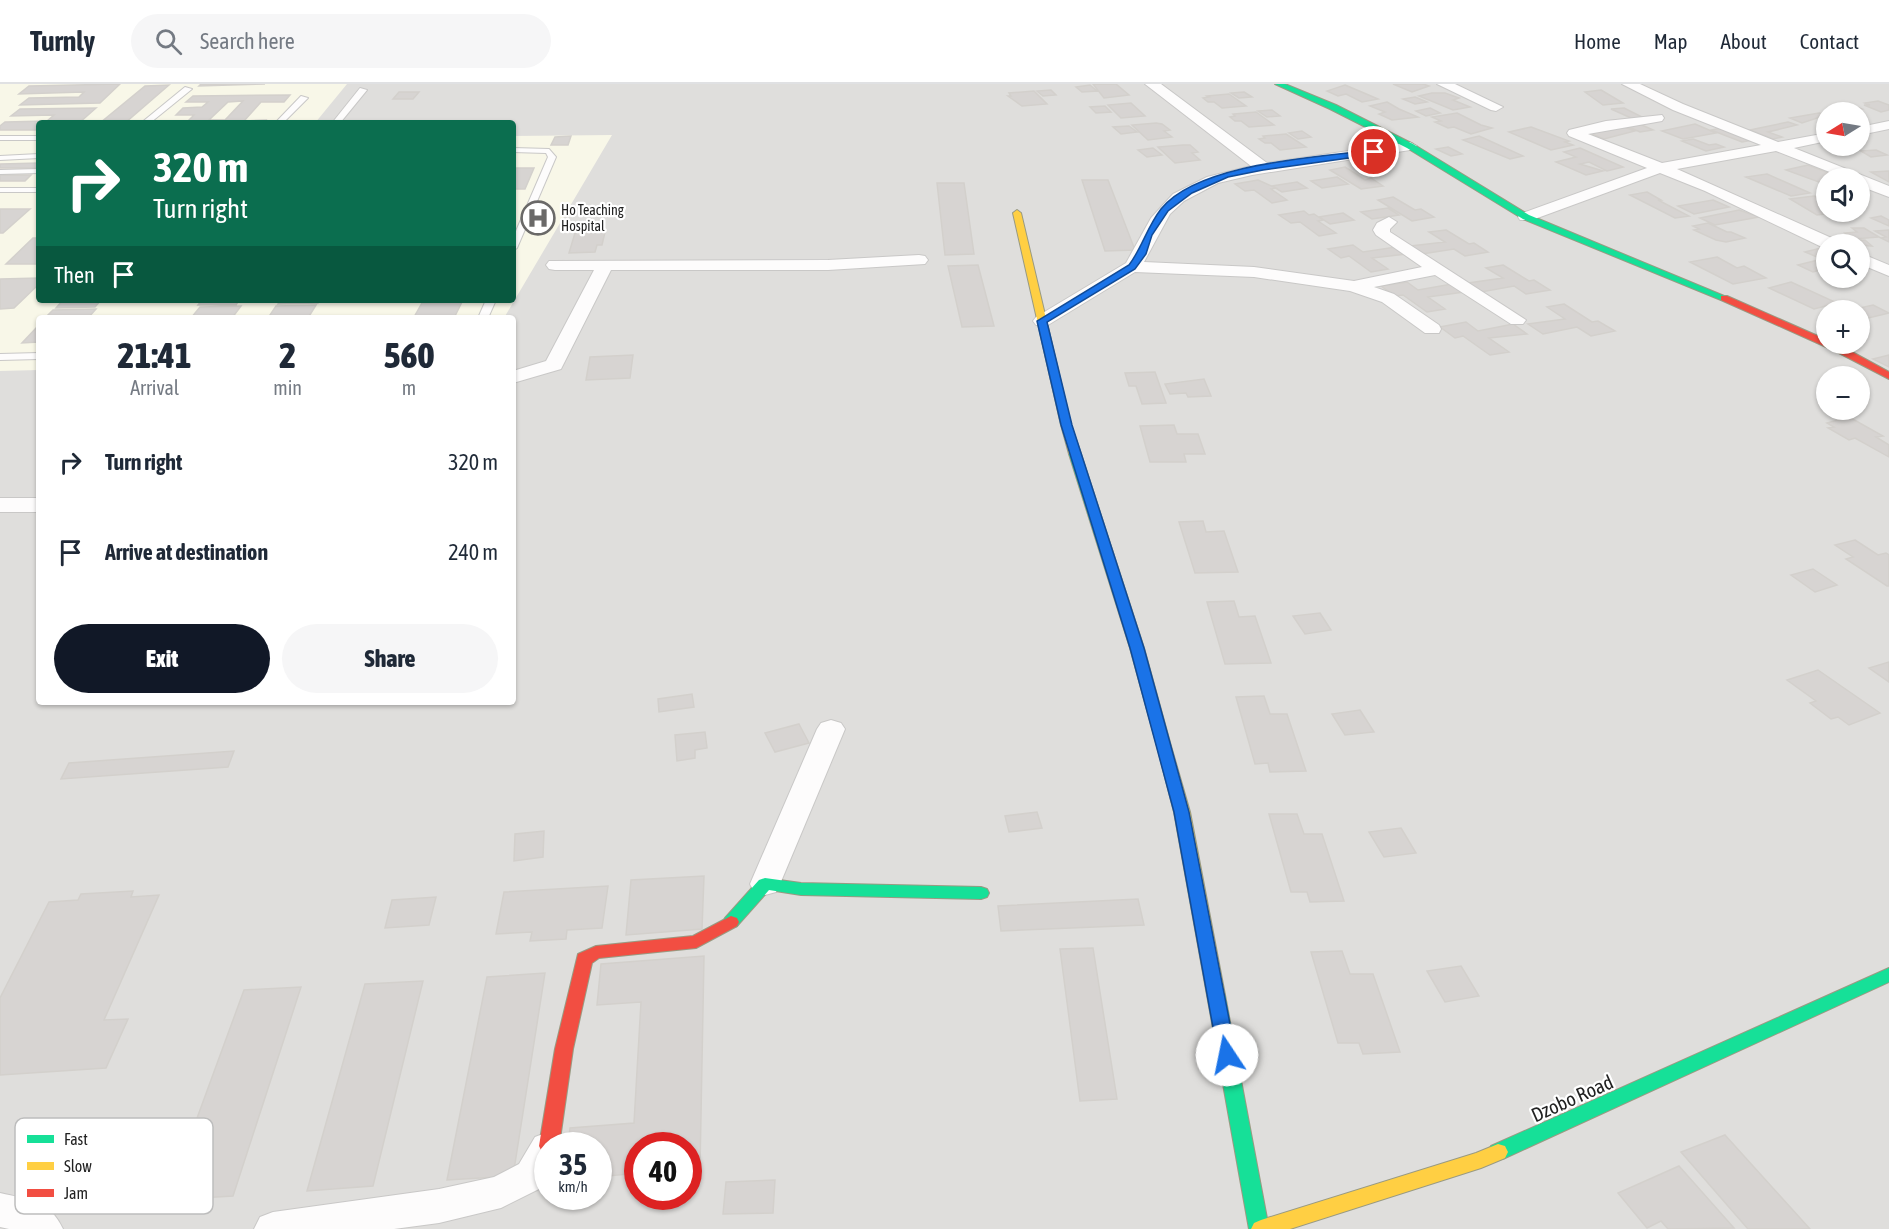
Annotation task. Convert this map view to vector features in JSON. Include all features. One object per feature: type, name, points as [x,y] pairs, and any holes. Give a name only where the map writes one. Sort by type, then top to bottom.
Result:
[{"type":"street","points":[[1152,84],[1263,167]]},
{"type":"street","points":[[1279,84],[1333,107],[1410,147],[1526,217],[1667,273],[1839,349],[1889,376]]},
{"type":"street","points":[[1444,84],[1496,107]]},
{"type":"street","points":[[1629,84],[1678,107],[1831,168]]},
{"type":"street","points":[[1657,118],[1606,124],[1574,133],[1730,197],[1816,237]]},
{"type":"street","points":[[1870,129],[1889,125]]},
{"type":"street","points":[[1526,217],[1660,168],[1816,139]]},
{"type":"street","points":[[1042,321],[1132,267],[1142,254],[1148,235],[1165,209],[1205,183],[1226,175],[1263,167],[1410,147]]},
{"type":"street","points":[[1870,184],[1889,192]]},
{"type":"street","points":[[1017,213],[1066,425],[1137,648],[1182,812],[1260,1229]]},
{"type":"street","points":[[1389,222],[1383,226],[1382,232],[1517,320]]},
{"type":"street","points":[[555,265],[828,265],[919,260]]},
{"type":"street","points":[[1870,262],[1889,271]]},
{"type":"street","points":[[516,376],[554,365],[605,265]]},
{"type":"street","points":[[1132,267],[1254,272],[1353,286],[1388,298],[1432,329]]},
{"type":"street","points":[[1353,286],[1438,269]]},
{"type":"street","points":[[0,505],[36,505]]},
{"type":"street","points":[[550,1132],[564,1049],[585,959],[596,952],[696,942],[730,923],[765,884],[831,729]]},
{"type":"street","points":[[765,884],[801,889],[981,893]]},
{"type":"street","name":"Dzobo Road","points":[[1260,1229],[1481,1160],[1889,975]]},
{"type":"street","points":[[273,1229],[439,1206],[501,1192],[532,1175],[534,1172]]},
{"type":"street","points":[[0,1210],[15,1214]]},
{"type":"street","points":[[17,1214],[34,1218],[44,1229]]},
{"type":"lane","points":[[149,120],[188,89]]},
{"type":"lane","points":[[338,120],[363,90]]},
{"type":"lane","points":[[282,120],[304,98]]},
{"type":"lane","points":[[0,138],[36,138]]},
{"type":"lane","points":[[516,150],[549,151],[552,157],[516,241]]},
{"type":"lane","points":[[0,158],[36,156]]},
{"type":"lane","points":[[0,172],[36,171]]},
{"type":"lane","points":[[0,190],[36,190]]},
{"type":"lane","points":[[0,357],[36,356]]},
{"type":"shaded area","points":[[0,84],[1889,84],[1889,1229],[0,1229]]},
{"type":"shaded area","name":"Ho Teaching Hospital","points":[[0,84],[347,84],[317,120],[36,120],[36,303],[513,303],[506,315],[36,315],[36,370],[0,371]]},
{"type":"shaded area","name":"Ho Teaching Hospital","points":[[612,135],[516,298],[516,136]]},
{"type":"building","points":[[120,84],[100,103],[20,105],[29,98],[79,97],[84,92],[19,94],[29,86]]},
{"type":"building","points":[[201,84],[265,84],[199,86]]},
{"type":"building","points":[[1093,84],[1116,84],[1129,95],[1104,98]]},
{"type":"building","points":[[1393,84],[1423,84],[1429,86],[1412,92]]},
{"type":"building","points":[[169,85],[128,120],[104,120],[145,86]]},
{"type":"building","points":[[1090,85],[1097,91],[1082,92],[1076,87]]},
{"type":"building","points":[[1345,85],[1378,99],[1362,102],[1346,94],[1338,96],[1327,91]]},
{"type":"building","points":[[1051,90],[1056,95],[1043,96],[1037,91]]},
{"type":"building","points":[[1601,90],[1623,103],[1603,105],[1585,92]]},
{"type":"building","points":[[1034,91],[1047,104],[1022,106],[1008,96],[1011,96],[1009,93]]},
{"type":"building","points":[[399,92],[419,92],[413,99],[393,99]]},
{"type":"building","points":[[1244,92],[1252,97],[1239,98],[1231,93]]},
{"type":"building","points":[[1445,93],[1459,98],[1453,100],[1470,107],[1453,110],[1419,96]]},
{"type":"building","points":[[1229,94],[1246,106],[1222,108],[1203,98],[1209,97],[1207,96]]},
{"type":"building","points":[[290,95],[284,102],[261,102],[245,120],[225,120],[243,101],[228,102],[209,120],[189,120],[194,115],[176,115],[183,108],[202,107],[208,102],[186,102],[193,96]]},
{"type":"building","points":[[1415,97],[1427,102],[1415,104],[1403,99]]},
{"type":"building","points":[[1878,101],[1889,105],[1889,110],[1881,112],[1870,107],[1870,102]]},
{"type":"building","points":[[1387,102],[1418,117],[1392,120],[1379,114],[1385,112],[1370,106]]},
{"type":"building","points":[[1131,103],[1145,116],[1121,118],[1108,105]]},
{"type":"building","points":[[1105,106],[1111,112],[1096,113],[1090,107]]},
{"type":"building","points":[[96,108],[82,120],[48,120],[54,115],[11,116],[20,109]]},
{"type":"building","points":[[1430,108],[1440,113],[1426,116],[1416,111]]},
{"type":"building","points":[[1624,108],[1642,117],[1631,118],[1611,109]]},
{"type":"building","points":[[1272,110],[1280,116],[1267,117],[1258,111]]},
{"type":"building","points":[[1256,112],[1274,125],[1249,127],[1230,117],[1235,116],[1233,114]]},
{"type":"building","points":[[1457,113],[1492,128],[1471,134],[1454,127],[1448,128],[1435,122],[1441,121],[1432,117]]},
{"type":"building","points":[[1816,114],[1816,118],[1802,123],[1790,118]]},
{"type":"building","points":[[36,121],[36,130],[0,130],[0,126],[5,122]]},
{"type":"building","points":[[1635,122],[1653,130],[1640,132],[1622,124]]},
{"type":"building","points":[[1788,122],[1797,125],[1768,132],[1782,137],[1773,139],[1750,130]]},
{"type":"building","points":[[1156,123],[1170,130],[1164,131],[1172,137],[1148,140],[1132,125]]},
{"type":"building","points":[[1695,124],[1716,133],[1683,139],[1662,131]]},
{"type":"building","points":[[1618,125],[1635,131],[1604,139],[1587,132]]},
{"type":"building","points":[[1129,126],[1137,132],[1121,134],[1113,127]]},
{"type":"building","points":[[1531,127],[1569,141],[1565,142],[1573,145],[1551,150],[1509,132]]},
{"type":"building","points":[[1722,128],[1753,140],[1742,142],[1711,130]]},
{"type":"building","points":[[1302,131],[1311,137],[1298,139],[1289,133]]},
{"type":"building","points":[[1286,134],[1306,147],[1280,150],[1271,143],[1265,143],[1259,139],[1265,138],[1263,136]]},
{"type":"building","points":[[571,136],[568,145],[551,145],[555,137]]},
{"type":"building","points":[[1479,136],[1523,156],[1510,159],[1463,140]]},
{"type":"building","points":[[1693,139],[1709,145],[1716,144],[1724,147],[1706,151],[1682,141]]},
{"type":"building","points":[[1190,145],[1198,152],[1192,153],[1200,160],[1175,163],[1158,147]]},
{"type":"building","points":[[1448,147],[1462,154],[1451,156],[1436,149]]},
{"type":"building","points":[[1153,148],[1162,155],[1147,157],[1138,150]]},
{"type":"building","points":[[1580,148],[1623,167],[1607,171],[1589,162],[1580,164],[1603,171],[1586,175],[1556,162],[1576,157],[1564,152]]},
{"type":"building","points":[[1870,150],[1876,150],[1887,155],[1871,157]]},
{"type":"building","points":[[36,163],[36,168],[0,168],[0,164]]},
{"type":"building","points":[[1808,165],[1816,168],[1816,181],[1786,170]]},
{"type":"building","points":[[1345,167],[1365,180],[1371,178],[1383,186],[1361,189],[1330,170]]},
{"type":"building","points":[[516,168],[534,168],[525,189],[516,189]]},
{"type":"building","points":[[1889,171],[1889,182],[1871,172]]},
{"type":"building","points":[[1767,174],[1810,193],[1791,196],[1746,177]]},
{"type":"building","points":[[0,175],[31,175],[25,181],[0,181]]},
{"type":"building","points":[[1337,177],[1348,184],[1322,188],[1311,181]]},
{"type":"building","points":[[1082,180],[1108,180],[1135,250],[1105,251]]},
{"type":"building","points":[[1258,180],[1276,188],[1271,189],[1287,200],[1272,203],[1254,190],[1245,191],[1235,184]]},
{"type":"building","points":[[1297,182],[1307,188],[1282,192],[1272,186]]},
{"type":"building","points":[[937,183],[964,183],[974,254],[945,255]]},
{"type":"building","points":[[1647,192],[1689,216],[1675,218],[1630,195]]},
{"type":"building","points":[[1393,197],[1415,210],[1421,209],[1434,217],[1412,221],[1378,200]]},
{"type":"building","points":[[1816,197],[1816,214],[1790,199]]},
{"type":"building","points":[[1713,200],[1729,207],[1694,214],[1678,206]]},
{"type":"building","points":[[1388,208],[1399,215],[1372,219],[1361,212]]},
{"type":"building","points":[[0,209],[30,209],[3,233],[0,233]]},
{"type":"building","points":[[1739,210],[1759,217],[1715,225],[1700,218]]},
{"type":"building","points":[[1304,211],[1323,220],[1318,221],[1336,233],[1319,236],[1300,222],[1291,223],[1279,215]]},
{"type":"building","points":[[1343,213],[1354,220],[1330,224],[1319,217]]},
{"type":"building","points":[[1881,216],[1889,220],[1889,226],[1871,218]]},
{"type":"building","points":[[1708,223],[1745,238],[1726,242],[1694,230],[1699,229],[1693,226]]},
{"type":"building","points":[[1852,228],[1864,228],[1879,237],[1870,238],[1870,234],[1845,233],[1857,232]]},
{"type":"building","points":[[1446,230],[1488,252],[1465,256],[1454,249],[1422,254],[1410,246],[1445,242],[1429,232]]},
{"type":"building","points":[[1889,230],[1889,242],[1881,238],[1886,237],[1875,231]]},
{"type":"building","points":[[605,232],[602,245],[597,245],[595,252],[569,253],[575,233]]},
{"type":"building","points":[[33,238],[36,238],[36,264],[6,264]]},
{"type":"building","points":[[1353,245],[1363,252],[1396,247],[1407,254],[1372,258],[1388,269],[1371,272],[1349,256],[1341,258],[1328,249]]},
{"type":"building","points":[[1816,249],[1816,257],[1805,252]]},
{"type":"building","points":[[1717,257],[1737,268],[1744,266],[1766,278],[1733,284],[1690,262]]},
{"type":"building","points":[[1816,260],[1816,271],[1813,272],[1798,265]]},
{"type":"building","points":[[978,265],[994,326],[962,327],[948,266]]},
{"type":"building","points":[[1503,265],[1529,281],[1534,280],[1550,290],[1526,294],[1514,286],[1481,292],[1468,283],[1503,278],[1486,268]]},
{"type":"building","points":[[36,278],[36,287],[14,308],[0,309],[0,279]]},
{"type":"building","points":[[1407,282],[1418,290],[1452,284],[1464,292],[1428,297],[1445,309],[1427,312],[1403,295],[1395,296],[1381,286]]},
{"type":"building","points":[[1791,282],[1830,300],[1816,300],[1816,308],[1814,309],[1769,288]]},
{"type":"building","points":[[60,303],[98,303],[95,307],[56,308]]},
{"type":"building","points":[[200,303],[237,303],[236,305],[198,305]]},
{"type":"building","points":[[422,303],[462,303],[456,315],[415,315]]},
{"type":"building","points":[[1564,304],[1592,322],[1598,321],[1615,331],[1591,336],[1577,327],[1543,334],[1528,324],[1565,319],[1547,307]]},
{"type":"building","points":[[316,305],[310,315],[270,315],[276,306]]},
{"type":"building","points":[[1873,305],[1889,313],[1870,318],[1870,306]]},
{"type":"building","points":[[241,306],[234,315],[193,315],[200,307]]},
{"type":"building","points":[[96,309],[91,315],[48,315],[53,310]]},
{"type":"building","points":[[1466,322],[1478,331],[1513,324],[1527,334],[1489,338],[1509,352],[1490,355],[1463,336],[1455,338],[1440,327]]},
{"type":"building","points":[[36,328],[36,342],[22,343]]},
{"type":"building","points":[[633,355],[630,378],[586,380],[590,357]]},
{"type":"building","points":[[1889,355],[1889,367],[1873,359]]},
{"type":"building","points":[[1155,372],[1166,403],[1142,404],[1136,386],[1129,386],[1125,373]]},
{"type":"building","points":[[1204,379],[1211,396],[1188,397],[1186,393],[1170,394],[1165,384]]},
{"type":"building","points":[[1854,420],[1883,436],[1876,437],[1889,445],[1889,457],[1855,438],[1849,440],[1828,428],[1834,427],[1827,423]]},
{"type":"building","points":[[1174,425],[1177,434],[1198,434],[1205,454],[1184,454],[1186,462],[1150,462],[1140,426]]},
{"type":"building","points":[[1203,521],[1206,532],[1224,531],[1238,572],[1195,573],[1179,522]]},
{"type":"building","points":[[1855,540],[1878,555],[1886,553],[1889,555],[1889,586],[1846,559],[1853,557],[1835,545]]},
{"type":"building","points":[[1813,569],[1837,585],[1815,592],[1791,575]]},
{"type":"building","points":[[1234,601],[1239,617],[1255,616],[1271,663],[1225,664],[1207,602]]},
{"type":"building","points":[[1320,613],[1331,630],[1305,634],[1293,616]]},
{"type":"building","points":[[1889,662],[1889,682],[1869,668]]},
{"type":"building","points":[[1818,670],[1880,713],[1849,725],[1838,717],[1831,719],[1810,703],[1816,701],[1787,680]]},
{"type":"building","points":[[692,694],[694,707],[659,712],[658,699]]},
{"type":"building","points":[[1264,696],[1270,714],[1287,714],[1306,771],[1270,772],[1268,763],[1255,764],[1236,697]]},
{"type":"building","points":[[1360,710],[1374,732],[1345,735],[1332,714]]},
{"type":"building","points":[[799,724],[809,743],[775,752],[765,733]]},
{"type":"building","points":[[705,732],[707,748],[695,750],[695,758],[677,761],[675,735]]},
{"type":"building","points":[[234,751],[228,767],[61,779],[69,763]]},
{"type":"building","points":[[1037,812],[1042,828],[1009,832],[1005,816]]},
{"type":"building","points":[[1269,814],[1297,814],[1304,834],[1322,834],[1344,901],[1310,902],[1307,892],[1291,892]]},
{"type":"building","points":[[1401,828],[1416,853],[1384,857],[1369,832]]},
{"type":"building","points":[[544,831],[543,857],[514,861],[515,834]]},
{"type":"building","points":[[704,876],[702,929],[626,935],[631,880]]},
{"type":"building","points":[[608,886],[602,928],[567,930],[566,939],[530,941],[532,932],[496,934],[504,892]]},
{"type":"building","points":[[133,891],[131,897],[159,895],[104,1020],[128,1019],[106,1068],[0,1075],[0,998],[49,902],[78,900],[81,894]]},
{"type":"building","points":[[436,897],[429,925],[385,928],[392,900]]},
{"type":"building","points":[[1138,899],[1144,925],[1001,931],[998,906]]},
{"type":"building","points":[[1093,948],[1117,1099],[1080,1101],[1060,949]]},
{"type":"building","points":[[1342,951],[1350,974],[1373,974],[1400,1052],[1363,1054],[1359,1043],[1338,1043],[1311,952]]},
{"type":"building","points":[[704,956],[701,1132],[624,1132],[624,1174],[612,1176],[612,1132],[570,1132],[570,1128],[634,1123],[641,1002],[597,1005],[601,964]]},
{"type":"building","points":[[1461,966],[1479,996],[1445,1002],[1427,971]]},
{"type":"building","points":[[545,973],[513,1176],[447,1180],[487,977]]},
{"type":"building","points":[[423,981],[373,1186],[307,1191],[365,984]]},
{"type":"building","points":[[301,987],[233,1196],[213,1197],[213,1118],[197,1118],[244,990]]},
{"type":"building","points":[[1725,1135],[1810,1229],[1748,1229],[1681,1152]]},
{"type":"building","points":[[1679,1166],[1734,1228],[1668,1229],[1661,1221],[1647,1228],[1618,1193]]},
{"type":"building","points":[[775,1180],[773,1213],[723,1214],[726,1182]]},
{"type":"traffic: fast","points":[[1279,84],[1333,107],[1410,146],[1526,217],[1724,298]]},
{"type":"traffic: fast","points":[[1075,454],[1137,648],[1164,746]]},
{"type":"traffic: fast","points":[[731,922],[765,884],[801,889],[981,893]]},
{"type":"traffic: fast","points":[[1498,1152],[1889,975]]},
{"type":"traffic: fast","points":[[1216,995],[1259,1229]]},
{"type":"traffic: slow","points":[[1017,213],[1066,425],[1075,454]]},
{"type":"traffic: slow","points":[[1164,746],[1182,812],[1216,995]]},
{"type":"traffic: slow","points":[[1261,1229],[1481,1160],[1498,1152]]},
{"type":"traffic: jam","points":[[1724,298],[1839,349],[1889,376]]},
{"type":"traffic: jam","points":[[551,1132],[564,1049],[584,959],[596,952],[696,942],[731,922]]},
{"type":"place","name":"Ho Teaching Hospital","points":[[538,218]]},
{"type":"route","points":[[1227,1055],[1182,812],[1137,648],[1066,425],[1042,321],[1132,267],[1142,254],[1148,235],[1165,209],[1205,183],[1226,175],[1263,167],[1374,152]]}]
